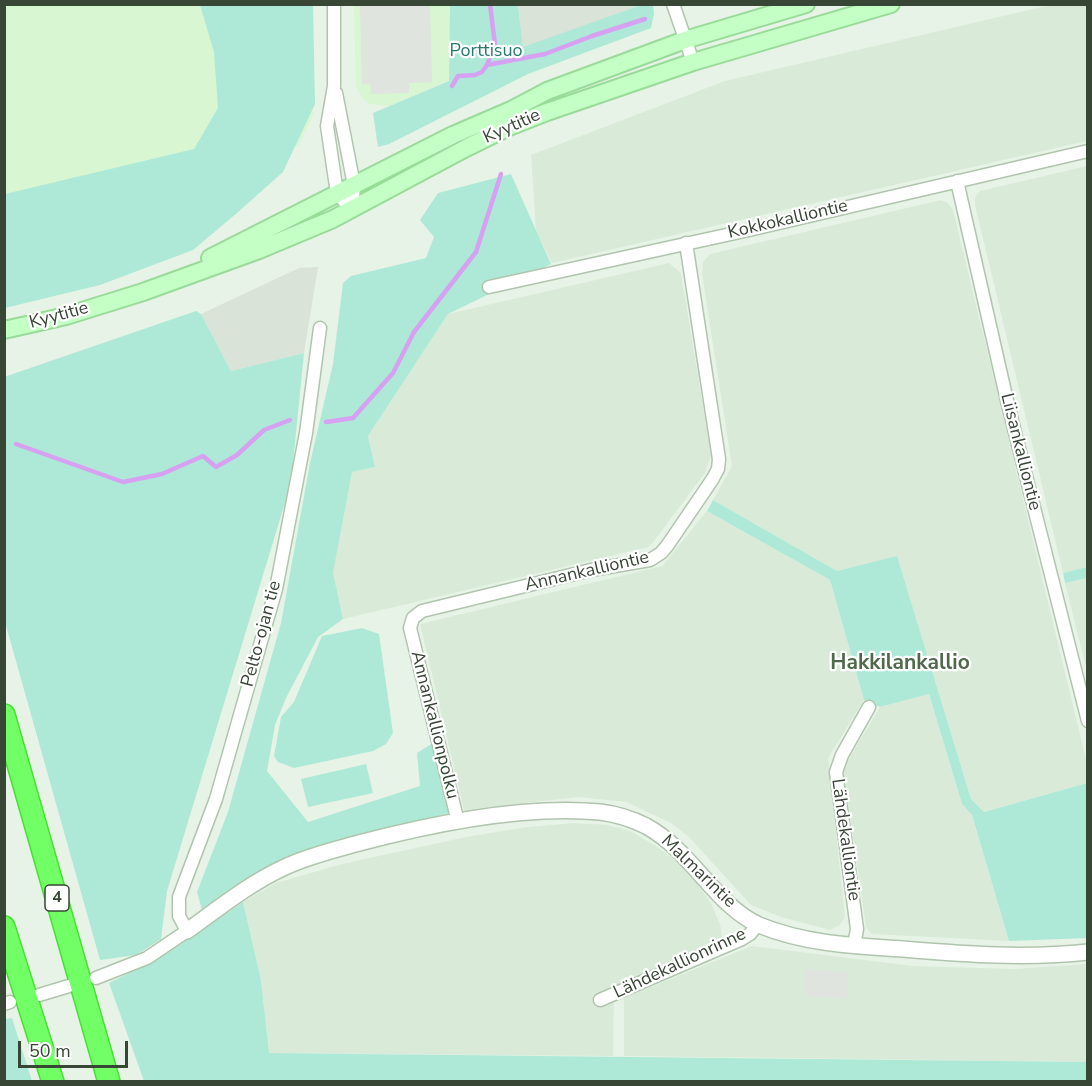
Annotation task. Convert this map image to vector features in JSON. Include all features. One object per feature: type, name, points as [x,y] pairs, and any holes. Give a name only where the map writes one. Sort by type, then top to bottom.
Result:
[{"type":"highway","name":"4","points":[[4,715],[109,1082]]},
{"type":"highway","points":[[4,927],[53,1082]]},
{"type":"main road","name":"Kyytitie","points":[[148,290],[337,193],[547,91],[686,40],[806,4]]},
{"type":"main road","name":"Kyytitie","points":[[4,330],[66,316],[148,290],[259,250],[352,210],[400,182],[509,127],[547,112],[693,62],[891,4]]},
{"type":"street","points":[[334,4],[334,86],[327,126],[337,193],[352,210]]},
{"type":"street","points":[[673,4],[693,62]]},
{"type":"street","points":[[334,86],[354,185],[352,210]]},
{"type":"street","name":"Kokkokalliontie","points":[[489,287],[1088,151]]},
{"type":"street","name":"Liisankalliontie","points":[[957,181],[1010,413],[1088,721]]},
{"type":"street","name":"Annankalliontie","points":[[410,628],[413,618],[422,611],[591,570],[650,560],[667,546],[718,470],[719,459],[686,243]]},
{"type":"street","name":"Pelto-ojan tie","points":[[187,931],[179,916],[179,897],[216,800],[276,589],[306,433],[320,328]]},
{"type":"street","name":"Annankallionpolku","points":[[410,628],[458,822]]},
{"type":"street","name":"Lähdekalliontie","points":[[854,946],[857,929],[836,772],[842,755],[869,707]]},
{"type":"street","name":"Malmarintie","points":[[187,931],[241,893],[285,867],[323,853],[458,822],[507,815],[573,811],[601,812],[628,818],[646,826],[674,845],[730,905],[758,924],[798,937],[854,946],[1006,956],[1088,952]]},
{"type":"street","name":"Lähdekallionrinne","points":[[600,1000],[742,939],[750,934],[758,924]]},
{"type":"street","points":[[96,978],[147,958],[187,931]]},
{"type":"street","points":[[39,995],[69,986]]},
{"type":"shaded area","points":[[518,4],[641,5],[523,48]]},
{"type":"shaded area","points":[[5,5],[208,5],[310,32],[313,114],[299,145],[5,253]]},
{"type":"shaded area","points":[[354,5],[450,5],[449,81],[389,106],[370,104],[362,98],[356,86]]},
{"type":"shaded area","points":[[360,5],[430,5],[432,82],[409,83],[409,93],[371,94],[370,84],[362,84]]},
{"type":"shaded area","points":[[1050,5],[1087,5],[1087,141],[552,263],[536,231],[531,155],[725,81]]},
{"type":"shaded area","points":[[1087,166],[1087,567],[1063,573],[975,205],[975,197],[980,191]]},
{"type":"shaded area","points":[[941,200],[948,203],[953,210],[1087,763],[1087,783],[983,812],[971,799],[897,557],[837,571],[713,500],[732,466],[702,274],[703,262],[710,254]]},
{"type":"shaded area","points":[[669,263],[681,273],[711,455],[705,473],[649,547],[343,619],[332,573],[352,472],[375,467],[368,436],[448,314]]},
{"type":"shaded area","points":[[318,267],[304,353],[231,371],[201,314],[299,268]]},
{"type":"shaded area","points":[[707,511],[830,580],[864,700],[828,758],[845,917],[840,925],[830,930],[781,917],[751,905],[689,837],[671,823],[626,802],[579,797],[464,810],[420,624],[662,566]]},
{"type":"shaded area","points":[[1087,578],[1087,671],[1065,583]]},
{"type":"shaded area","points":[[929,694],[962,804],[972,815],[1009,941],[871,934],[866,927],[843,769],[880,707]]},
{"type":"shaded area","points":[[576,823],[608,825],[632,832],[679,863],[711,903],[720,924],[723,940],[614,987],[613,1056],[269,1053],[261,980],[243,902],[276,883],[342,864],[466,837],[527,827]]},
{"type":"shaded area","points":[[752,946],[913,966],[1014,969],[1087,964],[1087,1062],[624,1056],[624,998]]},
{"type":"shaded area","points":[[806,969],[847,972],[847,999],[805,996]]},
{"type":"green space","points":[[200,5],[313,5],[315,104],[283,172],[193,250],[100,285],[5,308],[5,194],[194,149],[218,108],[214,52]]},
{"type":"green space","name":"Porttisuo","points":[[450,5],[518,5],[523,47],[641,5],[653,5],[654,14],[651,28],[528,74],[389,144],[378,147],[373,113],[449,81]]},
{"type":"green space","points":[[511,174],[551,264],[448,314],[368,436],[375,467],[352,472],[333,573],[343,619],[318,637],[286,698],[275,725],[267,771],[308,822],[420,786],[417,753],[433,743],[450,813],[313,847],[279,862],[202,910],[197,892],[228,812],[281,623],[310,463],[333,364],[343,283],[351,276],[426,258],[434,237],[420,220],[438,193]]},
{"type":"green space","points":[[196,311],[201,314],[231,371],[304,353],[291,483],[167,891],[161,939],[136,955],[100,960],[5,622],[4,377]]},
{"type":"green space","points":[[713,500],[837,571],[897,556],[971,799],[984,812],[1087,783],[1087,938],[1009,941],[972,815],[962,804],[929,694],[880,707],[864,700],[830,580],[707,511]]},
{"type":"green space","points":[[1087,567],[1087,578],[1065,583],[1063,573]]},
{"type":"green space","points":[[362,628],[379,634],[393,733],[386,744],[373,751],[294,768],[278,762],[274,756],[281,717],[294,702],[322,636]]},
{"type":"green space","points":[[366,764],[373,793],[308,807],[301,779]]},
{"type":"green space","points":[[243,902],[261,980],[269,1053],[1087,1062],[1087,1081],[144,1081],[109,983],[166,954]]},
{"type":"green space","points":[[12,1018],[32,1081],[5,1081],[5,1019]]},
{"type":"waterway","points":[[452,86],[458,76],[475,75],[482,72],[487,65],[495,45],[490,4]]},
{"type":"waterway","points":[[487,65],[545,54],[645,19]]},
{"type":"waterway","points":[[326,422],[353,418],[393,373],[414,332],[476,252],[501,174]]},
{"type":"waterway","points":[[16,444],[123,482],[162,474],[203,456],[216,467],[237,455],[264,430],[290,420]]},
{"type":"district","name":"Hakkilankallio","points":[[900,664]]}]
